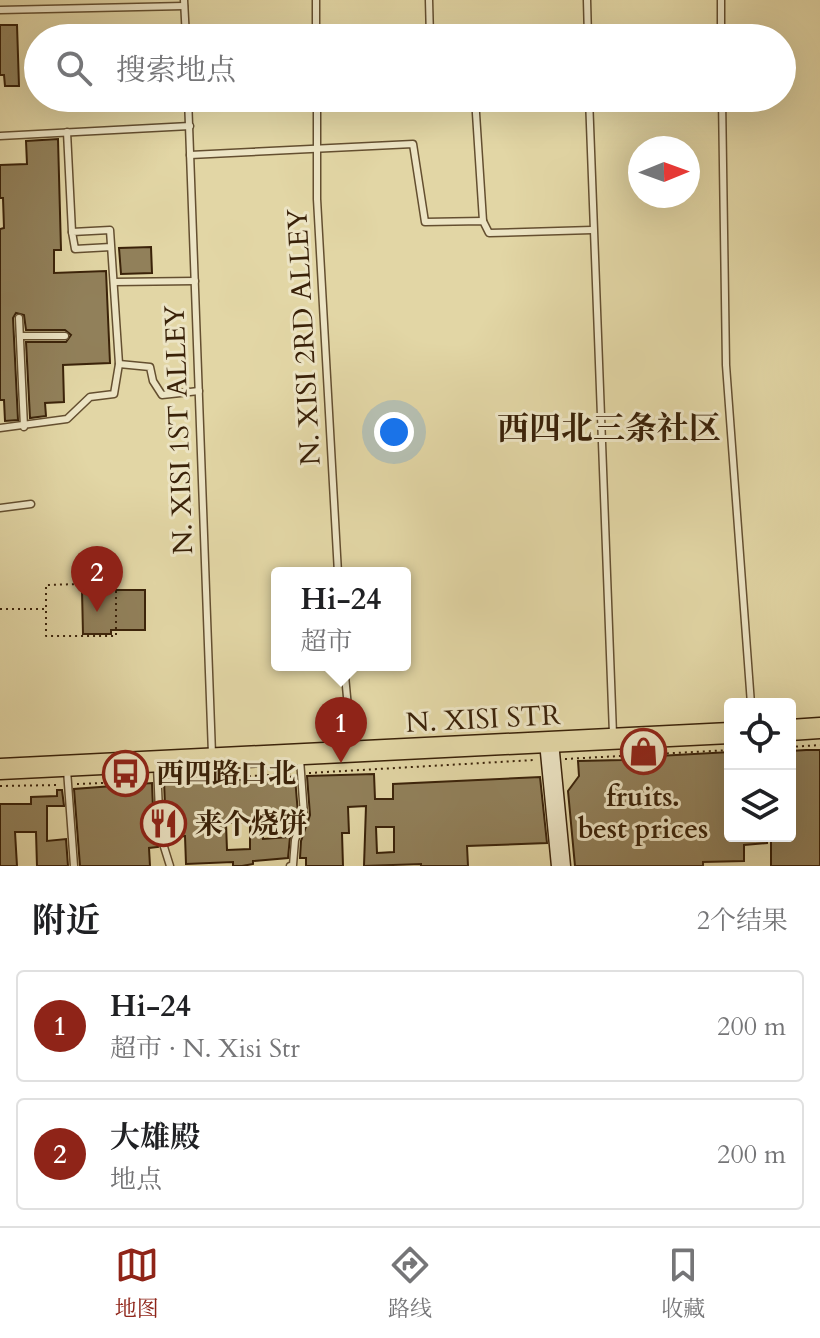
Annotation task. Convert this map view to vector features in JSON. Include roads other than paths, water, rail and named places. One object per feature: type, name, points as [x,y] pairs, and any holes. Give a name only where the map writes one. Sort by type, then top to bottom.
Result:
[{"type":"main road","points":[[796,730],[820,728]]},
{"type":"main road","name":"N. XISI STR","points":[[0,769],[67,775],[157,771],[213,760],[301,764],[352,753],[550,751],[613,739],[724,733]]},
{"type":"street","points":[[550,751],[561,866]]},
{"type":"lane","points":[[316,0],[316,24]]},
{"type":"lane","points":[[429,0],[430,24]]},
{"type":"lane","points":[[587,0],[588,24]]},
{"type":"lane","points":[[721,0],[721,24]]},
{"type":"lane","points":[[0,10],[184,3],[185,24]]},
{"type":"lane","name":"N. XISI 1ST ALLEY","points":[[189,112],[213,760]]},
{"type":"lane","name":"N. XISI 2RD ALLEY","points":[[317,112],[317,199],[338,567]]},
{"type":"lane","points":[[476,112],[483,221],[489,233],[592,230]]},
{"type":"lane","points":[[589,112],[613,739]]},
{"type":"lane","points":[[722,112],[726,365],[751,698]]},
{"type":"lane","points":[[0,136],[190,126]]},
{"type":"lane","points":[[67,132],[75,249],[111,247]]},
{"type":"lane","points":[[190,155],[413,144],[425,222],[483,221]]},
{"type":"lane","points":[[0,428],[67,419],[90,397],[114,394],[119,364],[110,230],[72,232]]},
{"type":"lane","points":[[114,282],[195,281]]},
{"type":"lane","points":[[19,318],[24,427]]},
{"type":"lane","points":[[20,336],[65,336]]},
{"type":"lane","points":[[119,364],[150,367],[153,381],[162,395],[199,391]]},
{"type":"lane","points":[[0,508],[31,504]]},
{"type":"lane","points":[[345,671],[352,753]]},
{"type":"lane","points":[[292,866],[295,840],[304,815],[301,764]]},
{"type":"lane","points":[[157,771],[160,834],[170,866]]},
{"type":"lane","points":[[67,775],[74,866]]},
{"type":"place","name":"大雄殿","points":[[97,612]]},
{"type":"place","name":"fruits. best prices","points":[[643,751]]},
{"type":"place","name":"Hi-24","points":[[341,763]]},
{"type":"place","name":"西四路口北","points":[[125,773]]},
{"type":"place","name":"来个烧饼","points":[[164,823]]},
{"type":"district","name":"西四北三条社区","points":[[609,428]]}]
